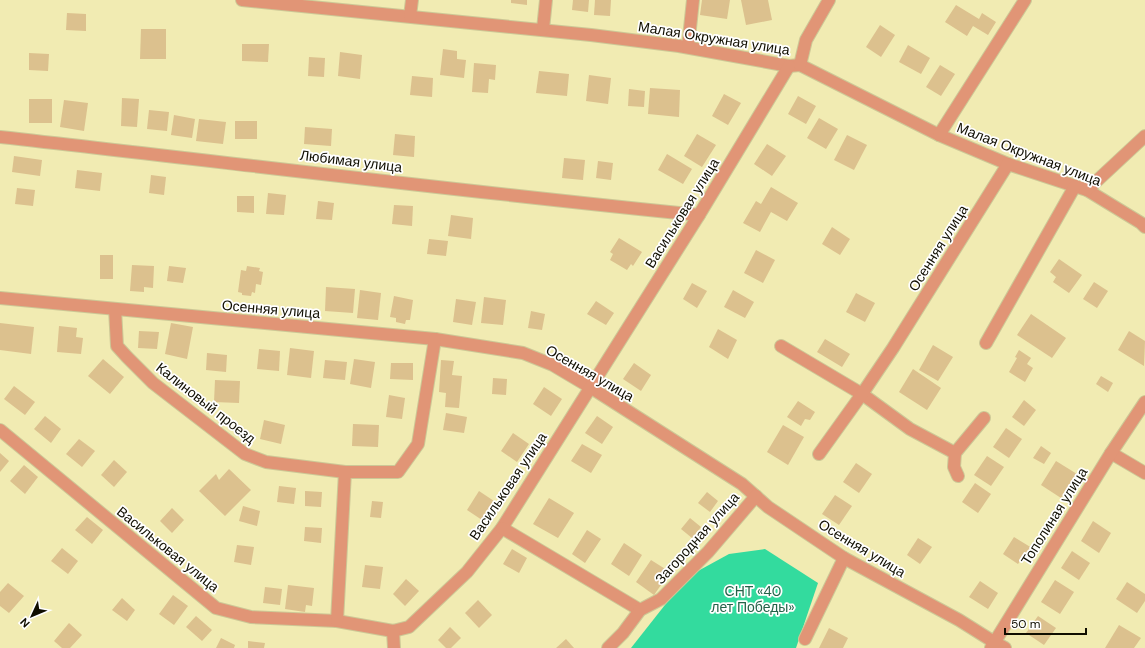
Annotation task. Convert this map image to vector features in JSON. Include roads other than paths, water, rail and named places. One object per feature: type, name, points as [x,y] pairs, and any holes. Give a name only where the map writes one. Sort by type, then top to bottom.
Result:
[{"type":"street","name":"Малая Окружная улица","points":[[242,0],[276,2],[543,29],[688,47],[794,65],[939,135],[1008,164],[1087,190],[1141,223],[1145,227]]},
{"type":"street","points":[[410,16],[412,0]]},
{"type":"street","points":[[543,29],[546,0]]},
{"type":"street","points":[[688,47],[693,0]]},
{"type":"street","name":"Васильковая улица","points":[[0,430],[216,608],[251,617],[337,621],[393,631],[409,627],[467,572],[502,528],[794,65],[806,40],[830,0]]},
{"type":"street","points":[[939,135],[1025,0]]},
{"type":"street","points":[[1087,190],[1145,136]]},
{"type":"street","name":"Любимая улица","points":[[0,137],[542,199],[699,215]]},
{"type":"street","name":"Осенняя улица","points":[[819,454],[893,348],[1008,164]]},
{"type":"street","points":[[986,343],[1075,186]]},
{"type":"street","name":"Осенняя улица","points":[[0,298],[435,339],[523,353],[552,365],[590,387],[742,484],[768,507],[844,558],[959,620],[992,645],[1005,648]]},
{"type":"street","name":"Калиновый проезд","points":[[115,309],[117,346],[153,384],[245,454],[266,462],[345,472],[398,472],[418,444],[435,339]]},
{"type":"street","points":[[781,346],[862,394],[910,429],[956,453]]},
{"type":"street","name":"Тополиная улица","points":[[992,645],[1111,453],[1145,402]]},
{"type":"street","points":[[958,476],[954,467],[956,453],[984,418]]},
{"type":"street","points":[[1111,453],[1145,474]]},
{"type":"street","points":[[337,621],[345,472]]},
{"type":"street","name":"Загородная улица","points":[[608,648],[640,610],[661,599],[708,552],[756,496]]},
{"type":"street","points":[[502,528],[640,610]]},
{"type":"street","points":[[805,639],[844,558]]},
{"type":"street","points":[[393,631],[394,648]]},
{"type":"park label","name":"СНТ «40 лет Победы»","points":[[753,600]]}]
